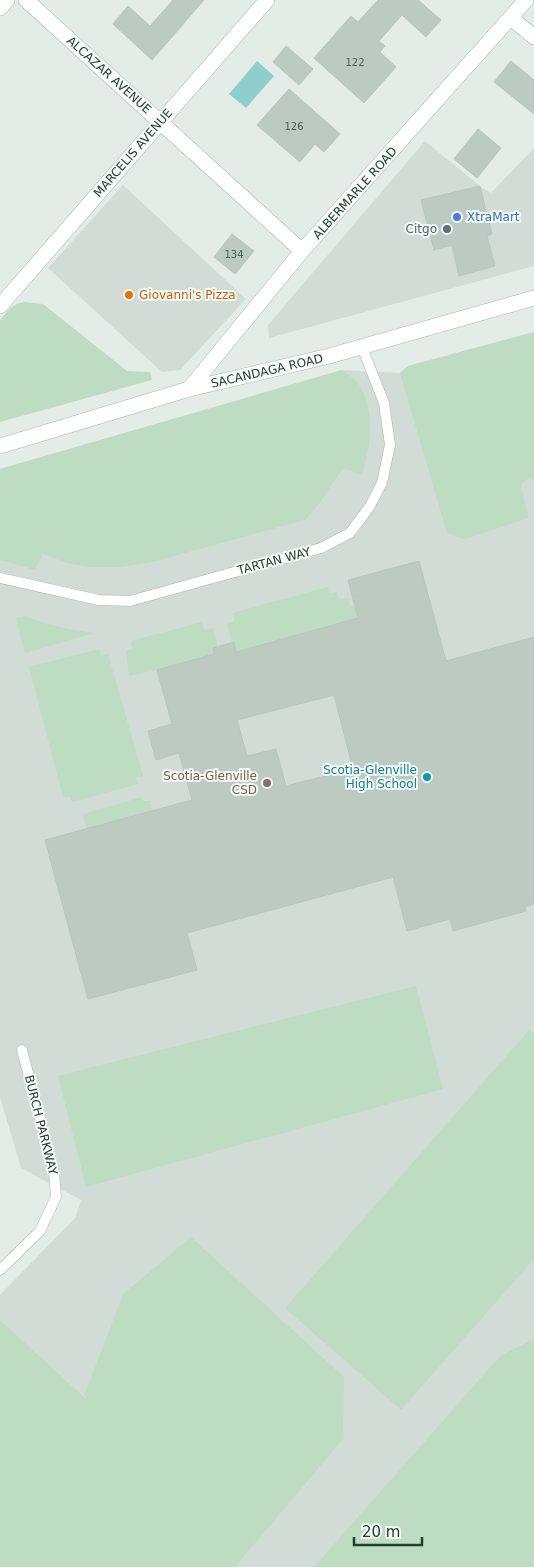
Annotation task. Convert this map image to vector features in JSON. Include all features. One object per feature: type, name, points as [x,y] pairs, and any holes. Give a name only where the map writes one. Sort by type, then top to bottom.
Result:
[{"type":"street","points":[[0,8],[7,0]]},
{"type":"street","name":"ALCAZAR AVENUE","points":[[26,0],[302,251]]},
{"type":"street","name":"MARCELIS AVENUE","points":[[0,306],[267,0]]},
{"type":"street","name":"ALBERMARLE ROAD","points":[[188,390],[302,251],[526,0]]},
{"type":"street","points":[[511,18],[534,37]]},
{"type":"street","name":"SACANDAGA ROAD","points":[[0,446],[188,390],[329,356],[534,298]]},
{"type":"lane","name":"TARTAN WAY","points":[[0,578],[99,600],[130,601],[321,548],[350,533],[370,506],[382,483],[390,444],[384,402],[362,347]]},
{"type":"lane","name":"BURCH PARKWAY","points":[[0,1270],[40,1230],[56,1197],[54,1172],[22,1050]]},
{"type":"shaded area","points":[[425,141],[491,193],[534,148],[534,266],[269,338],[268,325]]},
{"type":"shaded area","points":[[123,185],[246,299],[180,370],[162,372],[48,268]]},
{"type":"shaded area","name":"Scotia-Glenville CSD","points":[[534,332],[534,1567],[0,1567],[0,1295],[75,1218],[81,1200],[21,1168],[0,1097],[0,469],[342,370],[400,373],[408,366]]},
{"type":"green space","points":[[25,302],[43,304],[127,371],[150,372],[152,380],[0,422],[0,320],[14,306]]},
{"type":"green space","points":[[534,332],[534,481],[526,480],[521,486],[529,518],[464,539],[447,533],[400,373],[408,366]]},
{"type":"green space","points":[[342,370],[358,383],[367,404],[370,429],[368,453],[361,475],[343,468],[319,504],[305,520],[152,562],[121,567],[91,567],[67,563],[43,554],[35,570],[0,560],[0,469]]},
{"type":"green space","points":[[328,587],[329,594],[337,592],[339,600],[348,598],[350,605],[355,605],[358,618],[236,652],[227,624],[235,621],[232,613]]},
{"type":"green space","points":[[25,616],[59,627],[95,633],[25,653],[16,618]]},
{"type":"green space","points":[[202,622],[204,630],[213,628],[218,647],[213,648],[214,654],[129,676],[126,651],[132,649],[131,641]]},
{"type":"green space","points":[[99,649],[101,656],[108,654],[143,776],[136,777],[138,784],[72,802],[70,797],[63,797],[29,667]]},
{"type":"green space","points":[[142,797],[143,801],[150,801],[152,811],[87,829],[83,814]]},
{"type":"green space","points":[[416,986],[443,1089],[86,1187],[58,1076]]},
{"type":"green space","points":[[529,1030],[534,1034],[534,1259],[401,1410],[285,1308]]},
{"type":"green space","points":[[191,1237],[344,1377],[343,1439],[235,1567],[0,1567],[1,1321],[87,1400],[85,1394],[123,1294]]},
{"type":"green space","points":[[534,1339],[534,1567],[314,1567],[501,1355]]},
{"type":"water","points":[[257,61],[274,76],[246,108],[229,94]]},
{"type":"building","points":[[173,0],[204,0],[152,60],[113,24],[128,6],[150,26]]},
{"type":"building","points":[[378,0],[418,0],[441,20],[426,37],[402,15],[379,41],[385,46],[380,52],[396,67],[364,103],[314,58],[351,16],[358,22]]},
{"type":"building","points":[[286,46],[313,69],[299,85],[273,62]]},
{"type":"building","points":[[511,61],[534,80],[534,114],[494,82]]},
{"type":"building","points":[[289,89],[340,134],[324,152],[315,144],[300,162],[257,125]]},
{"type":"building","points":[[478,129],[501,148],[477,178],[454,159]]},
{"type":"building","name":"XtraMart","points":[[480,186],[492,234],[487,236],[495,266],[459,276],[452,245],[434,250],[421,200]]},
{"type":"building","points":[[232,234],[254,251],[235,274],[214,257]]},
{"type":"building","name":"Scotia-Glenville High School","points":[[419,561],[446,661],[534,637],[534,904],[525,907],[526,911],[453,931],[450,919],[407,931],[393,877],[187,933],[197,970],[88,999],[45,840],[192,800],[179,753],[156,760],[148,731],[172,724],[157,670],[214,654],[213,648],[234,642],[236,652],[358,618],[348,580]],"holes":[[[334,695],[353,769],[286,786],[276,749],[247,756],[237,720]]]},
{"type":"place","name":"XtraMart","points":[[457,217]]},
{"type":"place","name":"Citgo","points":[[447,229]]},
{"type":"place","name":"Giovanni's Pizza","points":[[129,295]]},
{"type":"place","name":"Scotia-Glenville High School","points":[[427,777]]},
{"type":"place","name":"Scotia-Glenville CSD","points":[[267,783]]}]
